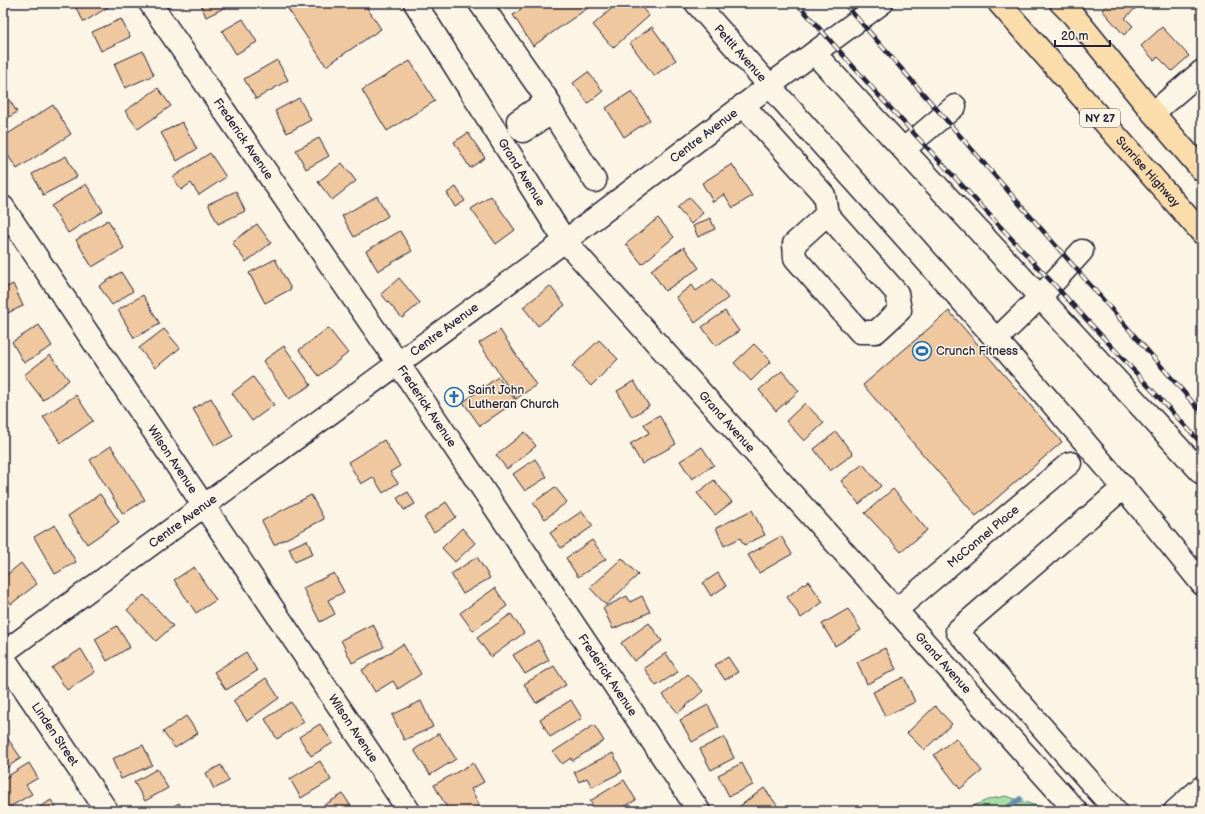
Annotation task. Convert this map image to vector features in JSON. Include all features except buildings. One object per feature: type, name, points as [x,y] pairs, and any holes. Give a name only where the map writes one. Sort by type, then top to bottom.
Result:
[{"type":"highway","name":"Sunrise Highway","points":[[999,3],[1202,233]]},
{"type":"highway","points":[[1061,3],[1074,16],[1153,113],[1202,170]]},
{"type":"street","name":"Frederick Avenue","points":[[150,3],[398,364],[699,811]]},
{"type":"street","name":"Grand Avenue","points":[[415,3],[565,241],[1076,811]]},
{"type":"street","points":[[480,3],[549,102],[549,106],[595,181]]},
{"type":"street","name":"Pettit Avenue","points":[[696,3],[997,339],[1124,487],[1202,584]]},
{"type":"street","name":"Centre Avenue","points":[[3,653],[565,241],[743,105],[882,3]]},
{"type":"street","points":[[814,52],[1202,472]]},
{"type":"street","points":[[1153,113],[1202,71]]},
{"type":"street","points":[[743,105],[824,194],[827,214],[897,293],[900,310],[876,332],[860,332],[795,258],[794,244],[827,214]]},
{"type":"street","points":[[500,138],[519,127],[524,131],[547,116],[549,106]]},
{"type":"street","points":[[904,150],[955,106]]},
{"type":"street","name":"Wilson Avenue","points":[[3,207],[409,811]]},
{"type":"street","points":[[997,339],[1040,298],[1082,250]]},
{"type":"street","name":"McConnel Place","points":[[896,610],[1070,463]]},
{"type":"street","points":[[1116,811],[1047,735],[957,631],[1124,487]]},
{"type":"street","name":"Linden Street","points":[[3,656],[107,811]]},
{"type":"street","points":[[965,688],[988,666]]},
{"type":"street","points":[[1025,755],[1047,735]]},
{"type":"street","points":[[1175,811],[1202,787]]},
{"type":"green space","points":[[1006,796],[1052,811],[960,811],[990,799]]},
{"type":"waterway","points":[[1003,811],[1020,799]]},
{"type":"railway","points":[[797,3],[882,99],[1202,444]]},
{"type":"railway","points":[[844,3],[1202,413]]},
{"type":"place","name":"Crunch Fitness","points":[[922,351]]},
{"type":"place","name":"Saint John Lutheran Church","points":[[454,397]]}]
